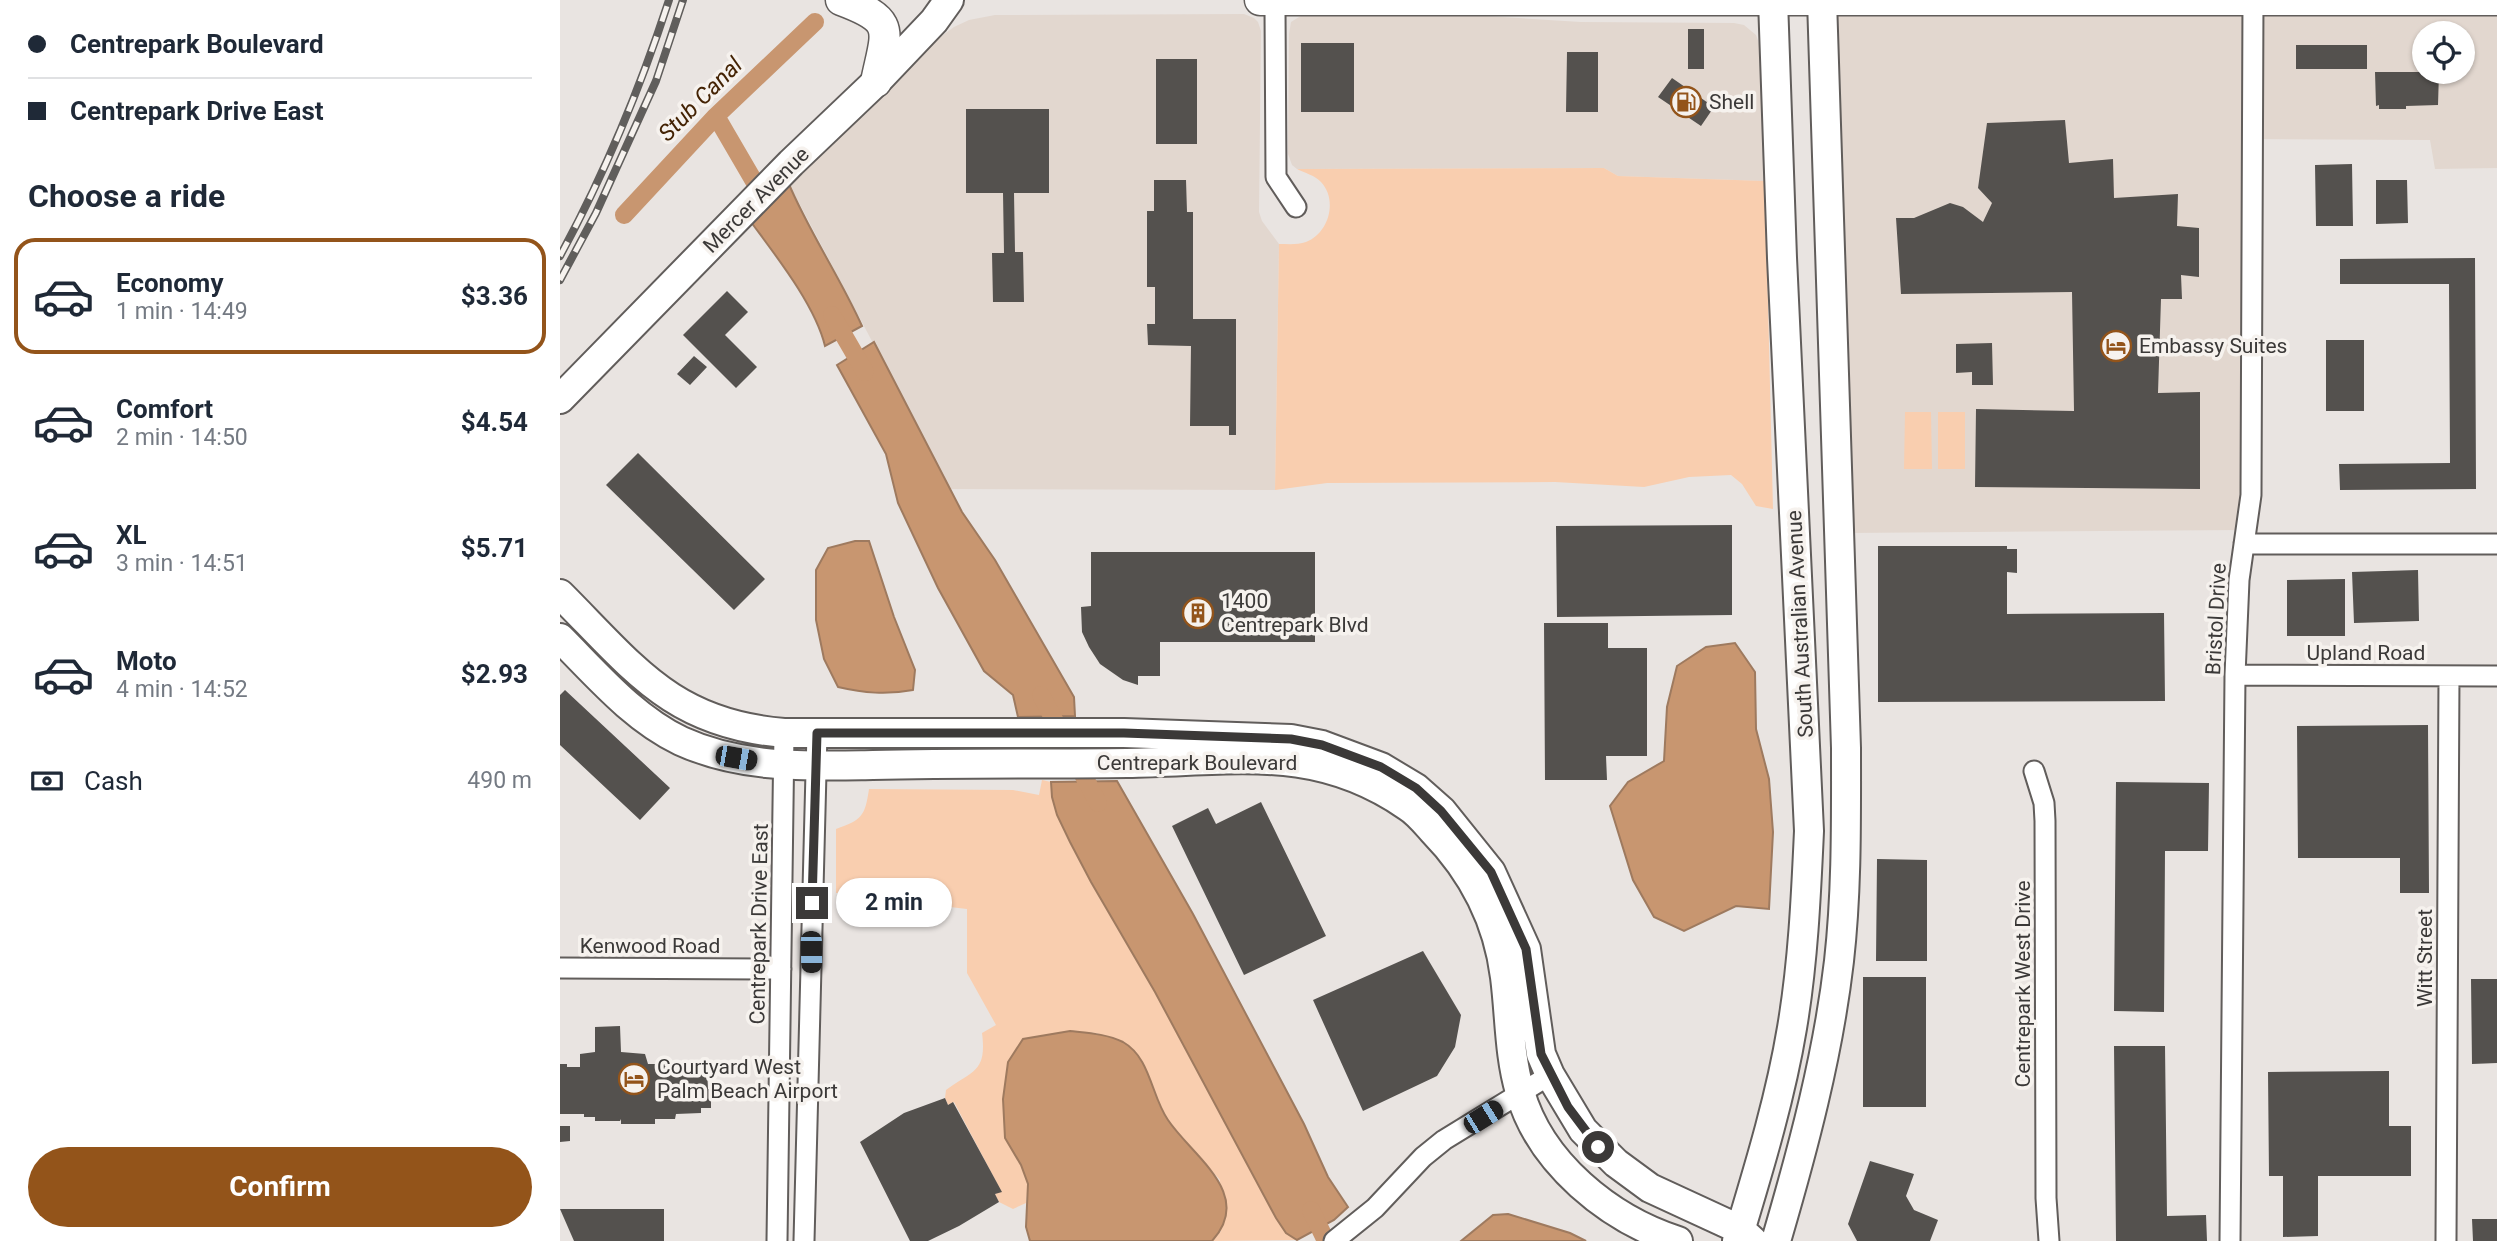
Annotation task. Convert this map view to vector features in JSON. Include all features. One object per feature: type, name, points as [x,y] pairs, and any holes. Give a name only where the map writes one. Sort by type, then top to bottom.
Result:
[{"type":"main road","points":[[841,0],[872,12],[882,24],[884,38],[876,82]]},
{"type":"main road","points":[[1260,0],[2497,1]]},
{"type":"street","name":"Mercer Avenue","points":[[560,399],[791,163],[876,82],[949,0]]},
{"type":"street","points":[[1279,0],[1275,10],[1276,177],[1296,207]]},
{"type":"street","name":"South Australian Avenue","points":[[1744,1237],[1792,1029],[1805,910],[1809,831],[1782,271],[1773,0]]},
{"type":"street","name":"South Australian Avenue","points":[[1776,1241],[1812,1111],[1839,961],[1845,845],[1846,748],[1822,0]]},
{"type":"street","name":"Bristol Drive","points":[[2230,1241],[2235,676],[2239,580],[2251,495],[2253,0]]},
{"type":"street","points":[[2244,544],[2497,544]]},
{"type":"street","name":"Centrepark Boulevard","points":[[560,594],[647,681],[695,712],[722,723],[784,733],[1124,733],[1291,739],[1322,745],[1381,767],[1416,788],[1441,811],[1491,872],[1526,949],[1541,1054],[1550,1075],[1583,1129],[1616,1163],[1650,1188],[1744,1237]]},
{"type":"street","name":"Centrepark Boulevard","points":[[560,638],[633,710],[656,727],[681,741],[708,751],[783,766],[1289,760],[1322,766],[1356,777],[1410,807],[1454,853],[1476,886],[1490,914],[1503,957],[1514,1064],[1520,1094],[1536,1131],[1554,1157],[1616,1213],[1678,1241]]},
{"type":"street","name":"Upland Road","points":[[2235,676],[2497,676]]},
{"type":"street","name":"Witt Street","points":[[2446,1241],[2449,676]]},
{"type":"street","name":"Centrepark Drive East","points":[[777,1241],[784,733]]},
{"type":"street","points":[[804,1241],[817,733]]},
{"type":"street","name":"Centrepark West Drive","points":[[2034,771],[2044,803],[2045,821],[2046,1198],[2049,1241]]},
{"type":"street","name":"Kenwood Road","points":[[560,968],[781,969]]},
{"type":"street","points":[[1334,1241],[1376,1208],[1423,1157],[1444,1140],[1550,1075]]},
{"type":"street","name":"Centrepark West Drive","points":[[2036,1241],[2046,1198]]},
{"type":"shaded area","points":[[2497,7],[2497,168],[2435,169],[2430,140],[2246,139],[2241,530],[1849,533],[1838,12]]},
{"type":"shaded area","points":[[1244,14],[1258,22],[1261,31],[1259,212],[1262,221],[1279,244],[1275,490],[950,489],[788,182],[867,113],[935,41],[969,20],[995,15]]},
{"type":"shaded area","points":[[1304,14],[1470,15],[1581,22],[1744,25],[1756,35],[1761,49],[1765,181],[1618,176],[1604,168],[1297,169],[1292,165],[1288,154],[1289,34],[1291,22]]},
{"type":"shaded area","points":[[1604,168],[1618,176],[1765,181],[1773,509],[1756,506],[1742,484],[1731,475],[1689,477],[1644,487],[1555,482],[1327,483],[1275,490],[1279,244],[1300,244],[1314,238],[1325,224],[1330,207],[1326,189],[1321,182],[1297,169]]},
{"type":"shaded area","points":[[788,182],[862,326],[825,346],[804,298],[751,222]]},
{"type":"shaded area","points":[[874,342],[962,512],[995,560],[1074,697],[1075,716],[1018,717],[1013,695],[984,671],[938,588],[898,503],[886,454],[837,365]]},
{"type":"shaded area","points":[[1905,412],[1931,412],[1932,469],[1904,469]]},
{"type":"shaded area","points":[[1938,412],[1965,412],[1965,469],[1938,469]]},
{"type":"shaded area","points":[[855,541],[869,541],[915,670],[913,690],[875,693],[838,687],[824,659],[816,620],[816,570],[828,548]]},
{"type":"shaded area","points":[[1735,643],[1755,672],[1756,729],[1769,779],[1773,832],[1769,909],[1736,906],[1684,931],[1654,917],[1633,880],[1610,806],[1628,782],[1664,761],[1667,707],[1677,666],[1706,647]]},
{"type":"shaded area","points":[[1042,780],[1051,782],[1057,814],[1065,833],[1186,1048],[1276,1218],[1286,1233],[1297,1240],[1212,1241],[1221,1231],[1220,1180],[1166,1119],[1141,1060],[1124,1043],[1096,1033],[1070,1031],[1023,1039],[1008,1062],[1005,1138],[1021,1165],[1028,1184],[1026,1203],[1013,1209],[999,1202],[995,1194],[1001,1191],[954,1102],[948,1105],[945,1098],[946,1090],[976,1069],[982,1056],[982,1033],[996,1025],[967,973],[967,909],[950,907],[949,894],[836,893],[836,829],[861,816],[869,789],[1013,790],[1039,795]]},
{"type":"shaded area","points":[[1117,781],[1193,914],[1304,1124],[1328,1177],[1348,1207],[1334,1220],[1297,1240],[1286,1233],[1276,1218],[1155,992],[1091,882],[1057,815],[1051,782]]},
{"type":"shaded area","points":[[1070,1031],[1117,1039],[1132,1049],[1139,1058],[1168,1120],[1215,1176],[1223,1192],[1227,1207],[1223,1224],[1212,1241],[1030,1241],[1026,1227],[1028,1184],[1021,1165],[1005,1138],[1003,1099],[1008,1062],[1023,1039]]},
{"type":"shaded area","points":[[1508,1214],[1570,1233],[1586,1241],[1461,1241],[1493,1215]]},
{"type":"building","points":[[1688,29],[1704,29],[1704,69],[1688,69]]},
{"type":"building","points":[[1301,43],[1354,43],[1354,112],[1301,112]]},
{"type":"building","points":[[2296,45],[2367,45],[2367,69],[2296,69]]},
{"type":"building","points":[[1567,52],[1598,52],[1598,112],[1566,112]]},
{"type":"building","points":[[1156,59],[1197,59],[1197,144],[1156,144]]},
{"type":"building","points":[[2375,72],[2412,72],[2412,84],[2439,84],[2438,105],[2406,106],[2406,109],[2379,109],[2379,105],[2376,106]]},
{"type":"building","name":"Shell","points":[[1672,78],[1714,107],[1701,126],[1658,97]]},
{"type":"building","points":[[966,109],[1049,109],[1049,193],[1014,193],[1015,252],[1023,252],[1024,302],[993,302],[992,253],[1004,253],[1003,193],[966,193]]},
{"type":"building","name":"Embassy Suites","points":[[2065,120],[2069,163],[2113,159],[2114,198],[2178,194],[2177,226],[2199,228],[2199,277],[2181,275],[2182,299],[2161,299],[2158,393],[2200,392],[2200,489],[1975,487],[1976,409],[2074,411],[2072,292],[1901,294],[1896,218],[1914,218],[1950,203],[1963,207],[1983,222],[1992,203],[1978,188],[1987,123]]},
{"type":"building","points":[[2352,164],[2353,226],[2316,226],[2315,165]]},
{"type":"building","points":[[1154,180],[1186,180],[1187,212],[1193,212],[1193,319],[1236,319],[1236,435],[1229,435],[1229,426],[1190,426],[1191,346],[1148,345],[1147,324],[1155,324],[1155,287],[1147,287],[1147,211],[1154,211]]},
{"type":"building","points":[[2376,180],[2407,180],[2408,223],[2376,224]]},
{"type":"building","points":[[2475,258],[2476,489],[2340,490],[2339,464],[2450,463],[2449,284],[2340,284],[2340,259]]},
{"type":"building","points":[[727,291],[748,312],[725,335],[757,367],[736,388],[683,335]]},
{"type":"building","points":[[2326,340],[2364,340],[2364,411],[2326,411]]},
{"type":"building","points":[[1992,343],[1993,385],[1972,385],[1972,372],[1956,373],[1956,344]]},
{"type":"building","points":[[694,356],[707,367],[690,385],[677,374]]},
{"type":"building","points":[[638,453],[765,579],[734,610],[606,485]]},
{"type":"building","points":[[1732,525],[1732,615],[1557,617],[1556,526]]},
{"type":"building","points":[[1878,546],[2007,546],[2007,549],[2017,549],[2017,573],[2007,572],[2007,614],[2164,613],[2165,701],[1878,702]]},
{"type":"building","name":"1400 Centrepark Blvd","points":[[1091,552],[1315,552],[1315,642],[1160,642],[1160,676],[1138,676],[1138,685],[1123,680],[1100,664],[1082,632],[1081,607],[1091,606]]},
{"type":"building","points":[[2418,570],[2419,621],[2354,623],[2352,572]]},
{"type":"building","points":[[2345,579],[2345,636],[2287,636],[2287,580]]},
{"type":"building","points":[[1544,623],[1608,623],[1608,648],[1647,648],[1647,756],[1606,756],[1607,780],[1545,780]]},
{"type":"building","points":[[565,690],[670,788],[640,820],[560,745],[560,695]]},
{"type":"building","points":[[2428,725],[2429,893],[2400,893],[2400,858],[2298,858],[2297,726]]},
{"type":"building","points":[[2116,782],[2209,783],[2208,851],[2165,851],[2164,1012],[2114,1011]]},
{"type":"building","points":[[1261,802],[1326,936],[1244,975],[1172,826],[1208,808],[1216,824]]},
{"type":"building","points":[[1877,859],[1927,860],[1927,961],[1876,961]]},
{"type":"building","points":[[1423,951],[1461,1015],[1455,1047],[1437,1076],[1363,1111],[1313,1000]]},
{"type":"building","points":[[1863,977],[1926,977],[1926,1107],[1863,1107]]},
{"type":"building","points":[[2471,979],[2497,979],[2497,1063],[2472,1064]]},
{"type":"building","name":"Courtyard West Palm Beach Airport","points":[[620,1026],[621,1052],[645,1054],[648,1064],[699,1064],[699,1070],[707,1070],[711,1108],[701,1108],[701,1113],[676,1114],[675,1119],[655,1119],[655,1124],[621,1124],[621,1119],[595,1121],[595,1117],[584,1117],[584,1114],[560,1114],[560,1064],[580,1067],[580,1054],[595,1052],[595,1027]]},
{"type":"building","points":[[2114,1046],[2165,1046],[2167,1216],[2206,1215],[2207,1241],[2116,1241]]},
{"type":"building","points":[[2389,1071],[2389,1126],[2411,1126],[2411,1176],[2318,1176],[2318,1236],[2283,1237],[2283,1176],[2269,1176],[2268,1072]]},
{"type":"building","points":[[945,1098],[948,1105],[953,1102],[1002,1192],[995,1194],[999,1202],[959,1226],[928,1241],[910,1241],[860,1142],[904,1113]]},
{"type":"building","points":[[560,1126],[570,1126],[570,1141],[560,1142]]},
{"type":"building","points":[[1870,1161],[1914,1174],[1906,1196],[1914,1210],[1938,1220],[1930,1241],[1857,1241],[1848,1224]]},
{"type":"building","points":[[560,1209],[664,1209],[664,1241],[574,1241]]},
{"type":"building","points":[[2472,1219],[2497,1219],[2497,1241],[2473,1241]]},
{"type":"waterway","name":"Stub Canal","points":[[624,215],[716,116],[815,22]]},
{"type":"waterway","points":[[716,116],[765,200]]},
{"type":"waterway","points":[[832,315],[865,372]]},
{"type":"waterway","points":[[1041,695],[1098,803]]},
{"type":"waterway","points":[[1311,1210],[1326,1241]]},
{"type":"railway","points":[[560,256],[592,194],[620,130],[669,0]]},
{"type":"railway","points":[[560,280],[596,213],[656,81],[683,0]]},
{"type":"place","name":"Shell","points":[[1686,102]]},
{"type":"place","name":"Embassy Suites","points":[[2116,346]]},
{"type":"place","name":"1400 Centrepark Blvd","points":[[1198,613]]},
{"type":"place","name":"Courtyard West Palm Beach Airport","points":[[634,1079]]},
{"type":"route","points":[[812,903],[817,733],[1124,733],[1291,739],[1322,745],[1381,767],[1416,788],[1457,828],[1491,872],[1526,949],[1541,1054],[1568,1107],[1598,1147]]}]
